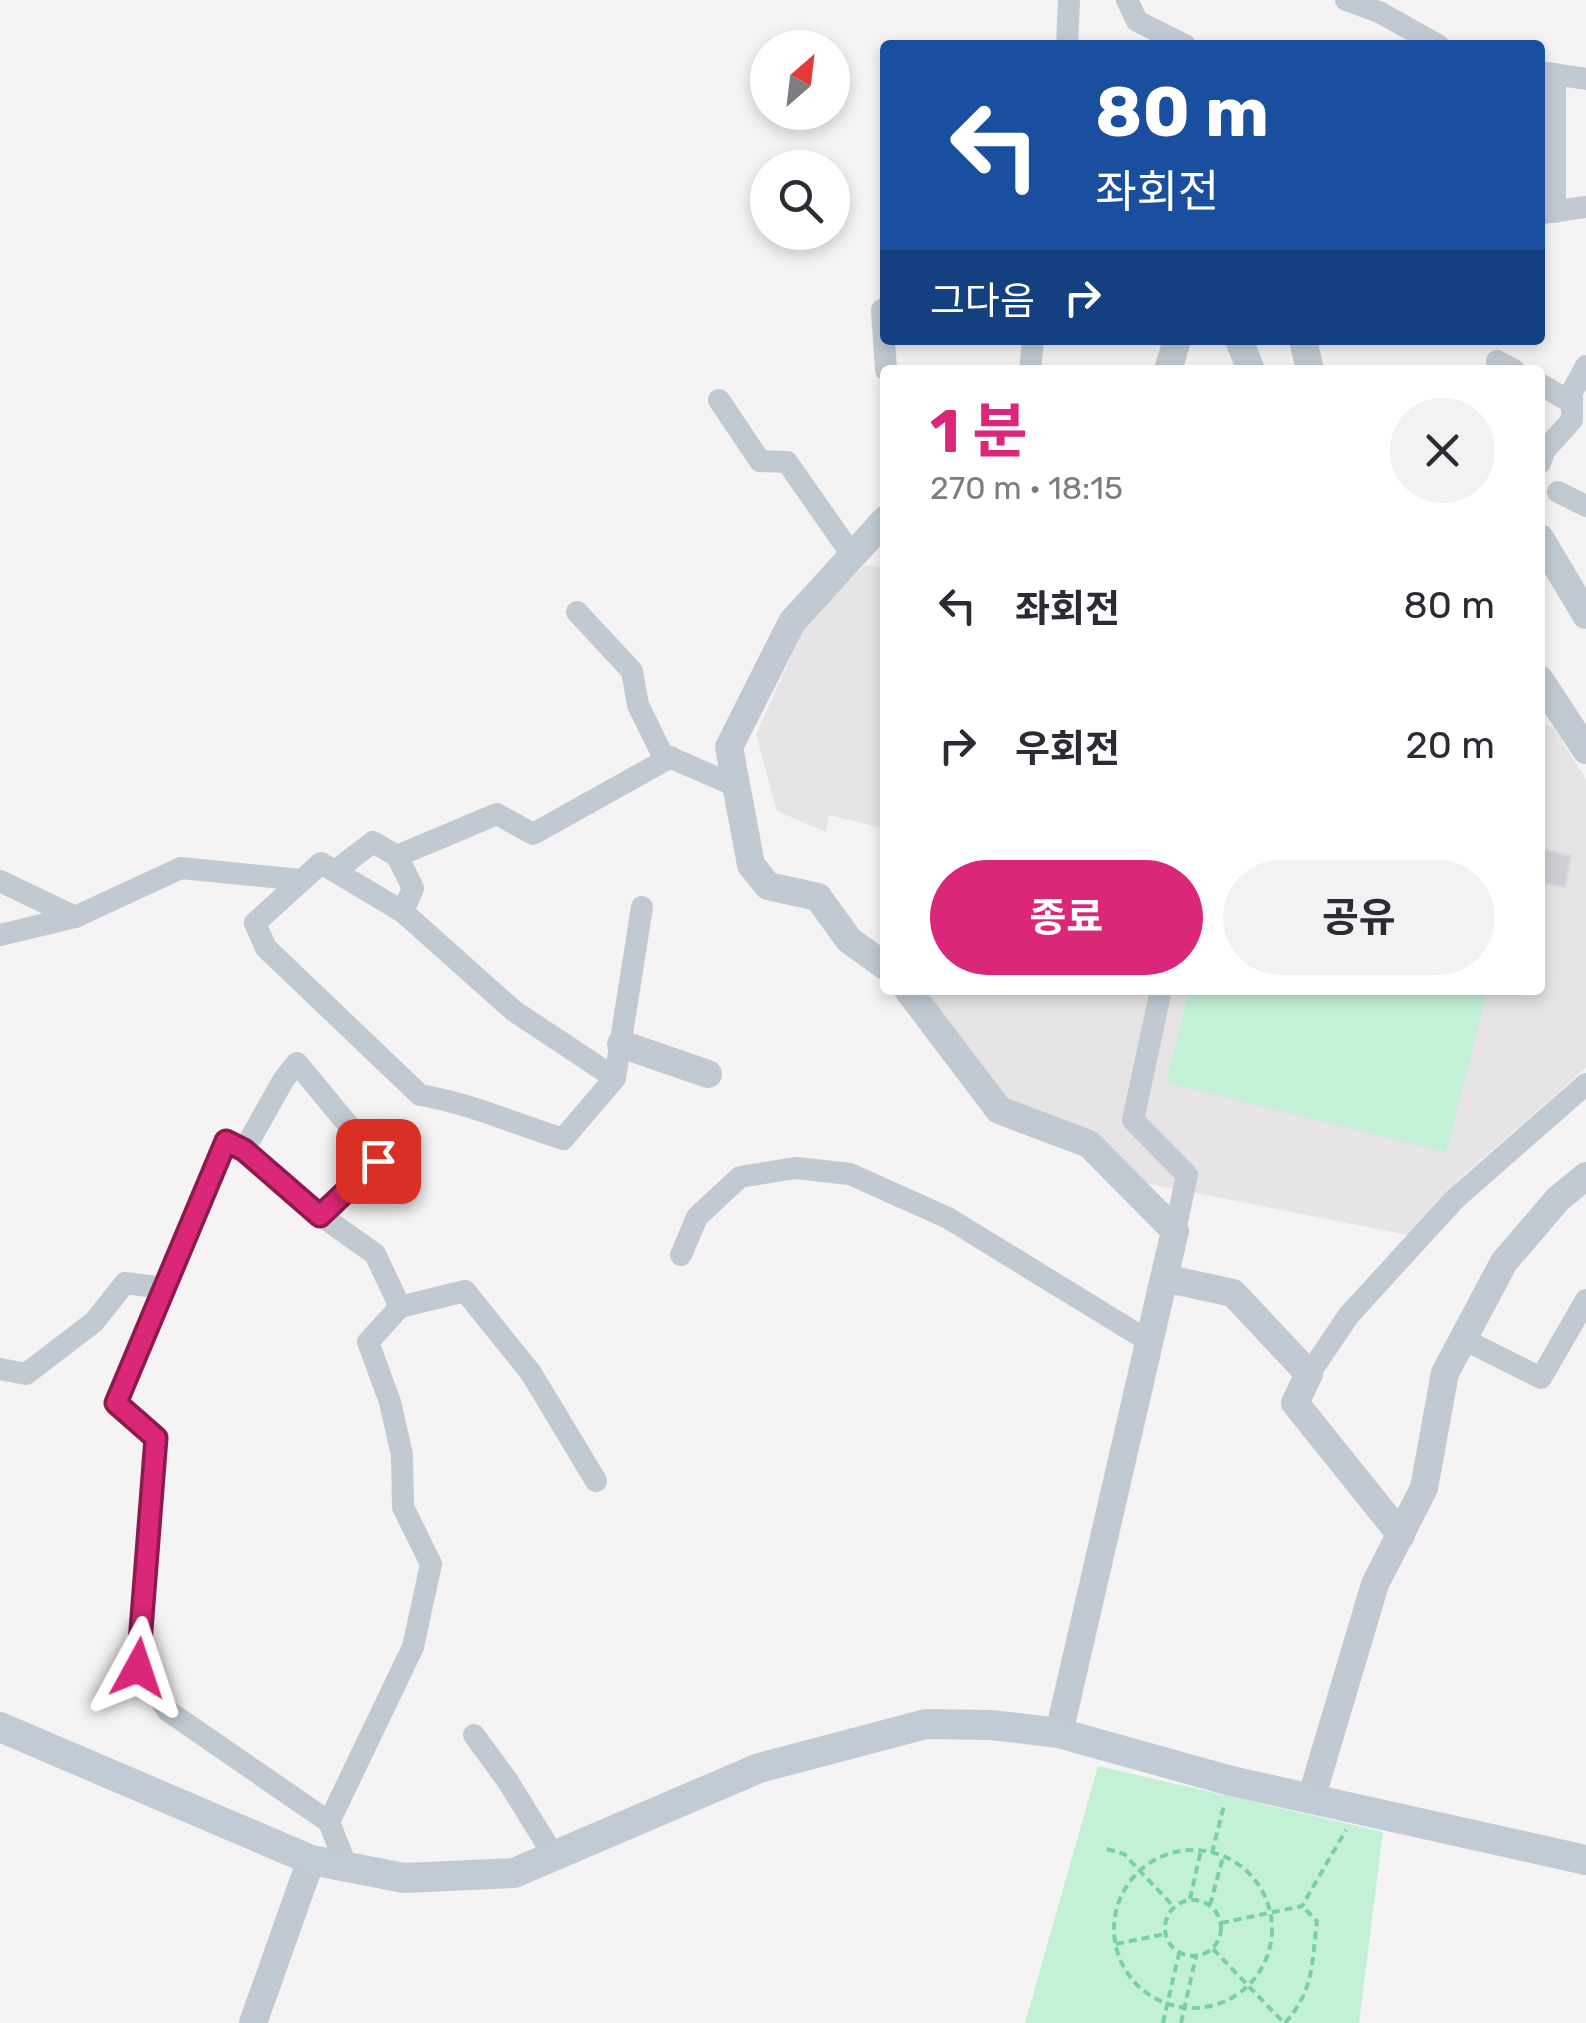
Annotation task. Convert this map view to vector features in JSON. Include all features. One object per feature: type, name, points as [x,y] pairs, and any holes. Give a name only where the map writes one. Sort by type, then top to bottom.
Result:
[{"type":"main road","points":[[0,1727],[311,1860],[404,1878],[514,1873],[759,1768],[926,1724],[991,1725],[1059,1733],[1230,1781],[1586,1860]]},
{"type":"street","points":[[1067,40],[1069,0]]},
{"type":"street","points":[[1126,0],[1137,21],[1175,40]]},
{"type":"street","points":[[1346,0],[1379,12],[1429,40]]},
{"type":"street","points":[[1586,79],[1547,73],[1547,213],[1586,208]]},
{"type":"street","points":[[1545,449],[1572,420],[1572,392],[1586,366]]},
{"type":"street","points":[[1545,387],[1572,402]]},
{"type":"street","points":[[718,400],[760,461],[787,462],[852,555]]},
{"type":"street","points":[[1558,492],[1586,506]]},
{"type":"street","points":[[880,520],[792,622],[728,747],[751,865],[768,886],[818,898],[849,940],[880,962]]},
{"type":"street","points":[[1545,546],[1586,615]]},
{"type":"street","points":[[577,612],[632,671],[638,705],[662,754],[736,786]]},
{"type":"street","points":[[1552,714],[1586,750]]},
{"type":"street","points":[[397,856],[497,814],[532,834],[670,758]]},
{"type":"street","points":[[336,871],[373,842],[397,856],[414,888],[403,912]]},
{"type":"street","points":[[615,1078],[514,1012],[403,912],[321,862],[255,923],[266,948],[420,1095],[452,1100],[563,1139],[615,1078],[642,907]]},
{"type":"street","points":[[0,935],[75,917],[181,868],[302,880]]},
{"type":"street","points":[[0,881],[75,917]]},
{"type":"street","points":[[912,995],[1000,1110],[1089,1144],[1175,1231]]},
{"type":"street","points":[[1059,1733],[1187,1175],[1133,1120],[1160,995]]},
{"type":"street","points":[[621,1044],[708,1074]]},
{"type":"street","points":[[244,1150],[297,1063],[378,1161],[320,1216]]},
{"type":"street","points":[[1400,1535],[1295,1404],[1309,1374],[1349,1315],[1455,1198],[1586,1084]]},
{"type":"street","points":[[347,1868],[329,1822],[168,1711],[138,1668],[156,1438],[116,1403],[226,1141],[244,1150],[320,1216],[374,1254],[400,1307]]},
{"type":"street","points":[[681,1255],[696,1217],[740,1177],[796,1168],[850,1174],[948,1218],[1150,1342]]},
{"type":"street","points":[[1311,1798],[1375,1584],[1424,1488],[1445,1373],[1504,1262],[1558,1198],[1586,1176]]},
{"type":"street","points":[[1164,1278],[1233,1293],[1309,1374]]},
{"type":"street","points":[[0,1369],[26,1374],[94,1322],[125,1283],[164,1288]]},
{"type":"street","points":[[329,1822],[413,1648],[431,1564],[403,1507],[402,1455],[390,1402],[368,1342],[400,1307],[464,1291],[531,1373],[596,1481]]},
{"type":"street","points":[[1463,1339],[1542,1378],[1586,1300]]},
{"type":"street","points":[[474,1735],[554,1856]]},
{"type":"street","points":[[254,2023],[311,1860]]},
{"type":"path","points":[[1212,1854],[1230,1781]]},
{"type":"path","points":[[1222,1923],[1302,1906],[1358,1809]]},
{"type":"path","points":[[1108,1849],[1124,1854],[1174,1907]]},
{"type":"path","points":[[1190,1900],[1201,1850]]},
{"type":"path","points":[[1201,1850],[1212,1854],[1223,1856],[1248,1872],[1264,1892],[1271,1913],[1272,1944],[1263,1968],[1249,1986],[1225,2002],[1199,2008],[1167,2004],[1150,1996],[1130,1977],[1116,1944],[1118,1903],[1131,1880],[1150,1862],[1174,1852],[1201,1850]]},
{"type":"path","points":[[1210,1905],[1223,1856]]},
{"type":"path","points":[[1163,2023],[1178,1953],[1166,1934],[1166,1920],[1174,1907],[1190,1900],[1210,1905],[1222,1923],[1213,1949],[1196,1956],[1178,1953]]},
{"type":"path","points":[[1213,1949],[1284,2023],[1310,1986],[1317,1921],[1302,1906]]},
{"type":"path","points":[[1116,1944],[1166,1934]]},
{"type":"path","points":[[1181,2023],[1196,1956]]},
{"type":"shaded area","points":[[865,565],[880,567],[880,828],[829,815],[826,832],[777,811],[756,734],[806,624]]},
{"type":"shaded area","points":[[1545,725],[1553,727],[1586,779],[1586,1068],[1460,1178],[1408,1235],[1145,1183],[1010,1107],[924,995],[1545,995]]},
{"type":"green space","points":[[1188,995],[1486,995],[1446,1152],[1166,1082]]},
{"type":"green space","points":[[1098,1766],[1383,1832],[1359,2023],[1025,2023]]},
{"type":"building","points":[[1545,850],[1571,856],[1565,887],[1545,883]]},
{"type":"route","points":[[138,1668],[156,1438],[116,1403],[226,1141],[244,1150],[320,1216],[378,1161]]}]
